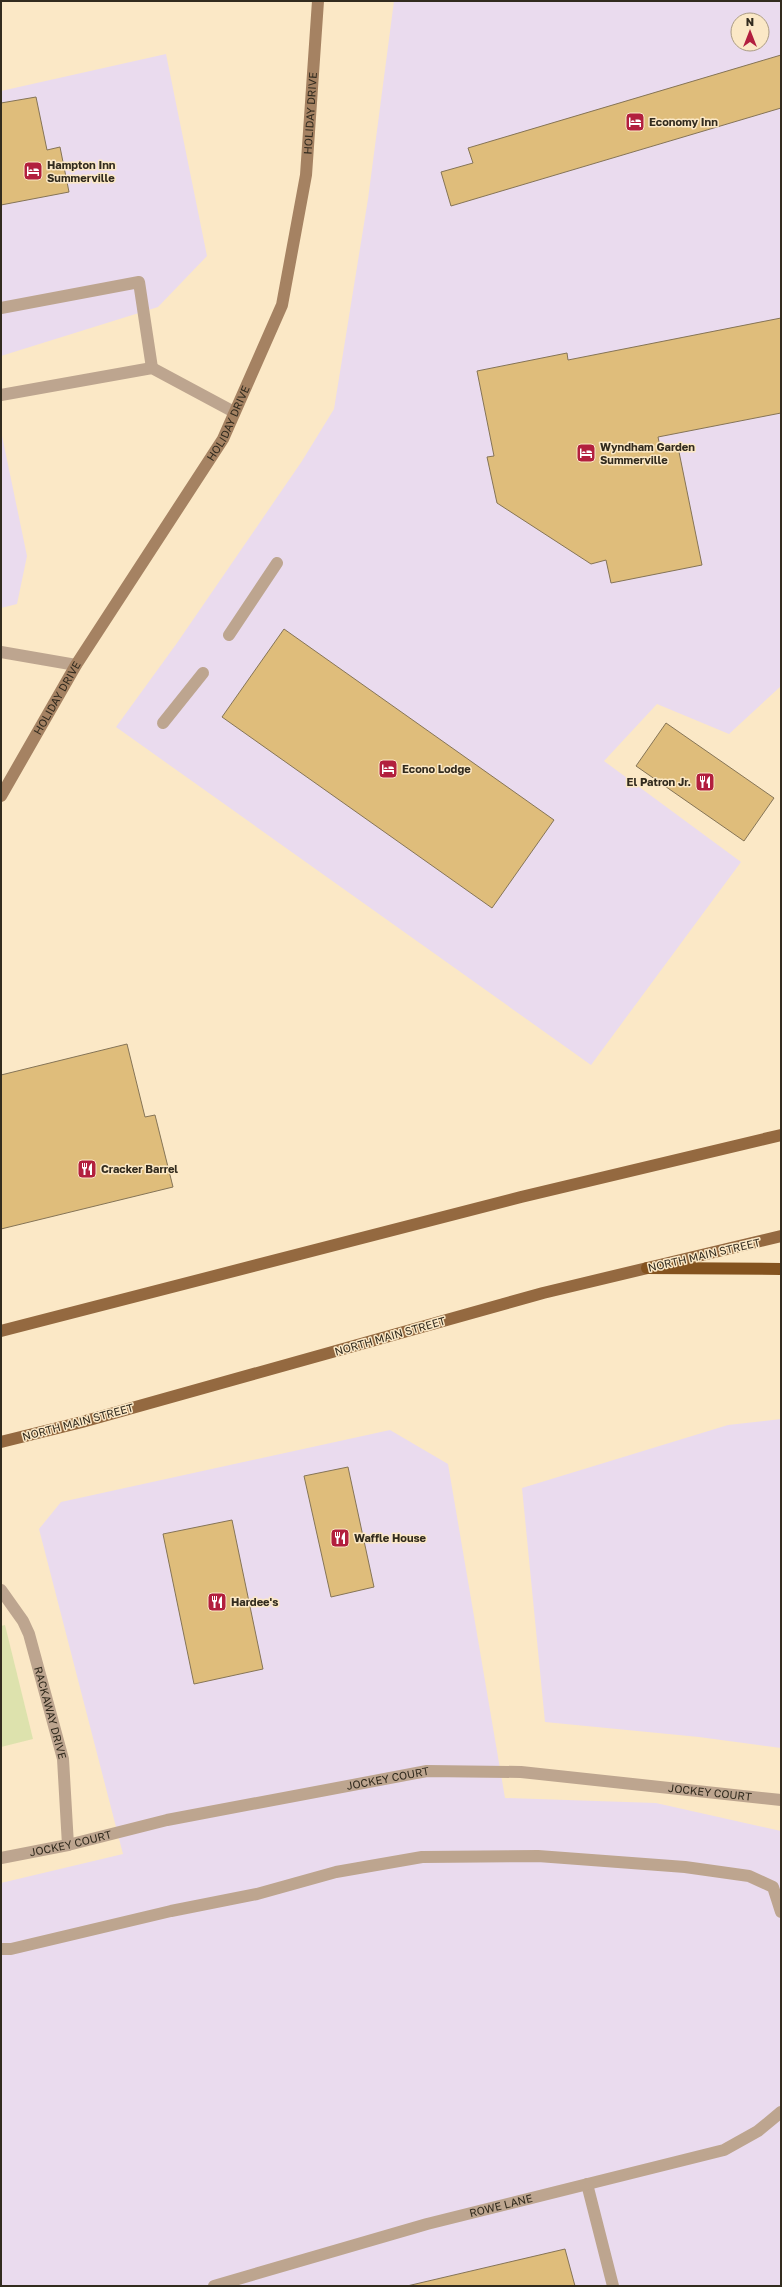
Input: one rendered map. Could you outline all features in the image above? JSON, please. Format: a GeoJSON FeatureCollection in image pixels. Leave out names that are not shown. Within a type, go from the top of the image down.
{"type":"FeatureCollection","features":[{"type":"Feature","properties":{"kind":"highway"},"geometry":{"type":"LineString","coordinates":[[647,1268],[781,1269]]}},
{"type":"Feature","properties":{"kind":"main road","name":"HOLIDAY DRIVE"},"geometry":{"type":"LineString","coordinates":[[1,796],[76,665],[223,439],[282,305],[306,175],[318,1]]}},
{"type":"Feature","properties":{"kind":"main road"},"geometry":{"type":"LineString","coordinates":[[1,1331],[520,1197],[781,1135]]}},
{"type":"Feature","properties":{"kind":"main road","name":"NORTH MAIN STREET"},"geometry":{"type":"LineString","coordinates":[[1,1442],[98,1417],[543,1293],[781,1236]]}},
{"type":"Feature","properties":{"kind":"street"},"geometry":{"type":"LineString","coordinates":[[1,308],[139,282],[152,368]]}},
{"type":"Feature","properties":{"kind":"street"},"geometry":{"type":"LineString","coordinates":[[1,396],[152,368],[234,412]]}},
{"type":"Feature","properties":{"kind":"street"},"geometry":{"type":"LineString","coordinates":[[229,635],[277,563]]}},
{"type":"Feature","properties":{"kind":"street"},"geometry":{"type":"LineString","coordinates":[[1,652],[76,665]]}},
{"type":"Feature","properties":{"kind":"street"},"geometry":{"type":"LineString","coordinates":[[163,723],[203,673]]}},
{"type":"Feature","properties":{"kind":"street","name":"RACKAWAY DRIVE"},"geometry":{"type":"LineString","coordinates":[[1,1590],[23,1621],[29,1634],[63,1759],[68,1845]]}},
{"type":"Feature","properties":{"kind":"street","name":"JOCKEY COURT"},"geometry":{"type":"LineString","coordinates":[[1,1858],[68,1845],[167,1820],[427,1771],[520,1772],[781,1800]]}},
{"type":"Feature","properties":{"kind":"street"},"geometry":{"type":"LineString","coordinates":[[1,1949],[11,1949],[171,1911],[257,1894],[336,1872],[422,1857],[538,1856],[685,1867],[749,1876],[773,1886],[781,1912]]}},
{"type":"Feature","properties":{"kind":"street","name":"ROWE LANE"},"geometry":{"type":"LineString","coordinates":[[214,2286],[427,2224],[724,2150],[758,2131],[781,2112]]}},
{"type":"Feature","properties":{"kind":"street"},"geometry":{"type":"LineString","coordinates":[[587,2184],[613,2286]]}},
{"type":"Feature","properties":{"kind":"shaded area"},"geometry":{"type":"Polygon","coordinates":[[[394,1],[781,1],[781,686],[729,734],[657,704],[604,761],[741,862],[591,1065],[116,727],[177,643],[302,461],[334,409],[368,199],[394,1]]]}},
{"type":"Feature","properties":{"kind":"shaded area"},"geometry":{"type":"Polygon","coordinates":[[[166,54],[207,256],[158,307],[1,356],[1,91],[166,54]]]}},
{"type":"Feature","properties":{"kind":"shaded area"},"geometry":{"type":"Polygon","coordinates":[[[1,431],[27,556],[17,604],[1,608],[1,431]]]}},
{"type":"Feature","properties":{"kind":"shaded area"},"geometry":{"type":"Polygon","coordinates":[[[781,1419],[781,1748],[699,1737],[545,1722],[522,1488],[728,1425],[781,1419]]]}},
{"type":"Feature","properties":{"kind":"shaded area"},"geometry":{"type":"Polygon","coordinates":[[[390,1430],[448,1464],[505,1798],[656,1803],[781,1831],[781,2286],[1,2286],[1,1883],[123,1854],[39,1529],[61,1502],[390,1430]]]}},
{"type":"Feature","properties":{"kind":"green space"},"geometry":{"type":"Polygon","coordinates":[[[5,1625],[33,1739],[1,1747],[1,1626],[5,1625]]]}},
{"type":"Feature","properties":{"kind":"building"},"geometry":{"type":"Polygon","coordinates":[[[781,55],[781,108],[451,206],[441,172],[473,163],[468,148],[781,55]]]}},
{"type":"Feature","properties":{"kind":"building","name":"Hampton Inn Summerville"},"geometry":{"type":"Polygon","coordinates":[[[36,97],[47,150],[60,147],[69,192],[1,205],[1,103],[36,97]]]}},
{"type":"Feature","properties":{"kind":"building","name":"Wyndham Garden Summerville"},"geometry":{"type":"Polygon","coordinates":[[[781,318],[781,413],[658,437],[661,451],[678,447],[702,565],[611,583],[606,560],[591,564],[497,503],[487,457],[494,456],[477,371],[567,353],[568,360],[781,318]]]}},
{"type":"Feature","properties":{"kind":"building","name":"Econo Lodge"},"geometry":{"type":"Polygon","coordinates":[[[284,629],[554,820],[492,908],[222,717],[284,629]]]}},
{"type":"Feature","properties":{"kind":"building","name":"El Patron Jr."},"geometry":{"type":"Polygon","coordinates":[[[666,723],[774,798],[744,841],[636,766],[666,723]]]}},
{"type":"Feature","properties":{"kind":"building"},"geometry":{"type":"Polygon","coordinates":[[[127,1044],[145,1117],[155,1115],[173,1187],[1,1229],[1,1075],[127,1044]]]}},
{"type":"Feature","properties":{"kind":"building"},"geometry":{"type":"Polygon","coordinates":[[[348,1467],[374,1587],[331,1597],[304,1476],[348,1467]]]}},
{"type":"Feature","properties":{"kind":"building"},"geometry":{"type":"Polygon","coordinates":[[[232,1520],[263,1669],[194,1684],[163,1534],[232,1520]]]}},
{"type":"Feature","properties":{"kind":"building"},"geometry":{"type":"Polygon","coordinates":[[[565,2249],[575,2286],[407,2286],[565,2249]]]}},
{"type":"Feature","properties":{"kind":"place","name":"Economy Inn"},"geometry":{"type":"Point","coordinates":[635,122]}},
{"type":"Feature","properties":{"kind":"place","name":"Hampton Inn Summerville"},"geometry":{"type":"Point","coordinates":[33,171]}},
{"type":"Feature","properties":{"kind":"place","name":"Wyndham Garden Summerville"},"geometry":{"type":"Point","coordinates":[586,453]}},
{"type":"Feature","properties":{"kind":"place","name":"Econo Lodge"},"geometry":{"type":"Point","coordinates":[388,769]}},
{"type":"Feature","properties":{"kind":"place","name":"El Patron Jr."},"geometry":{"type":"Point","coordinates":[705,782]}},
{"type":"Feature","properties":{"kind":"place","name":"Cracker Barrel"},"geometry":{"type":"Point","coordinates":[87,1169]}},
{"type":"Feature","properties":{"kind":"place","name":"Waffle House"},"geometry":{"type":"Point","coordinates":[340,1538]}},
{"type":"Feature","properties":{"kind":"place","name":"Hardee's"},"geometry":{"type":"Point","coordinates":[217,1602]}}]}
